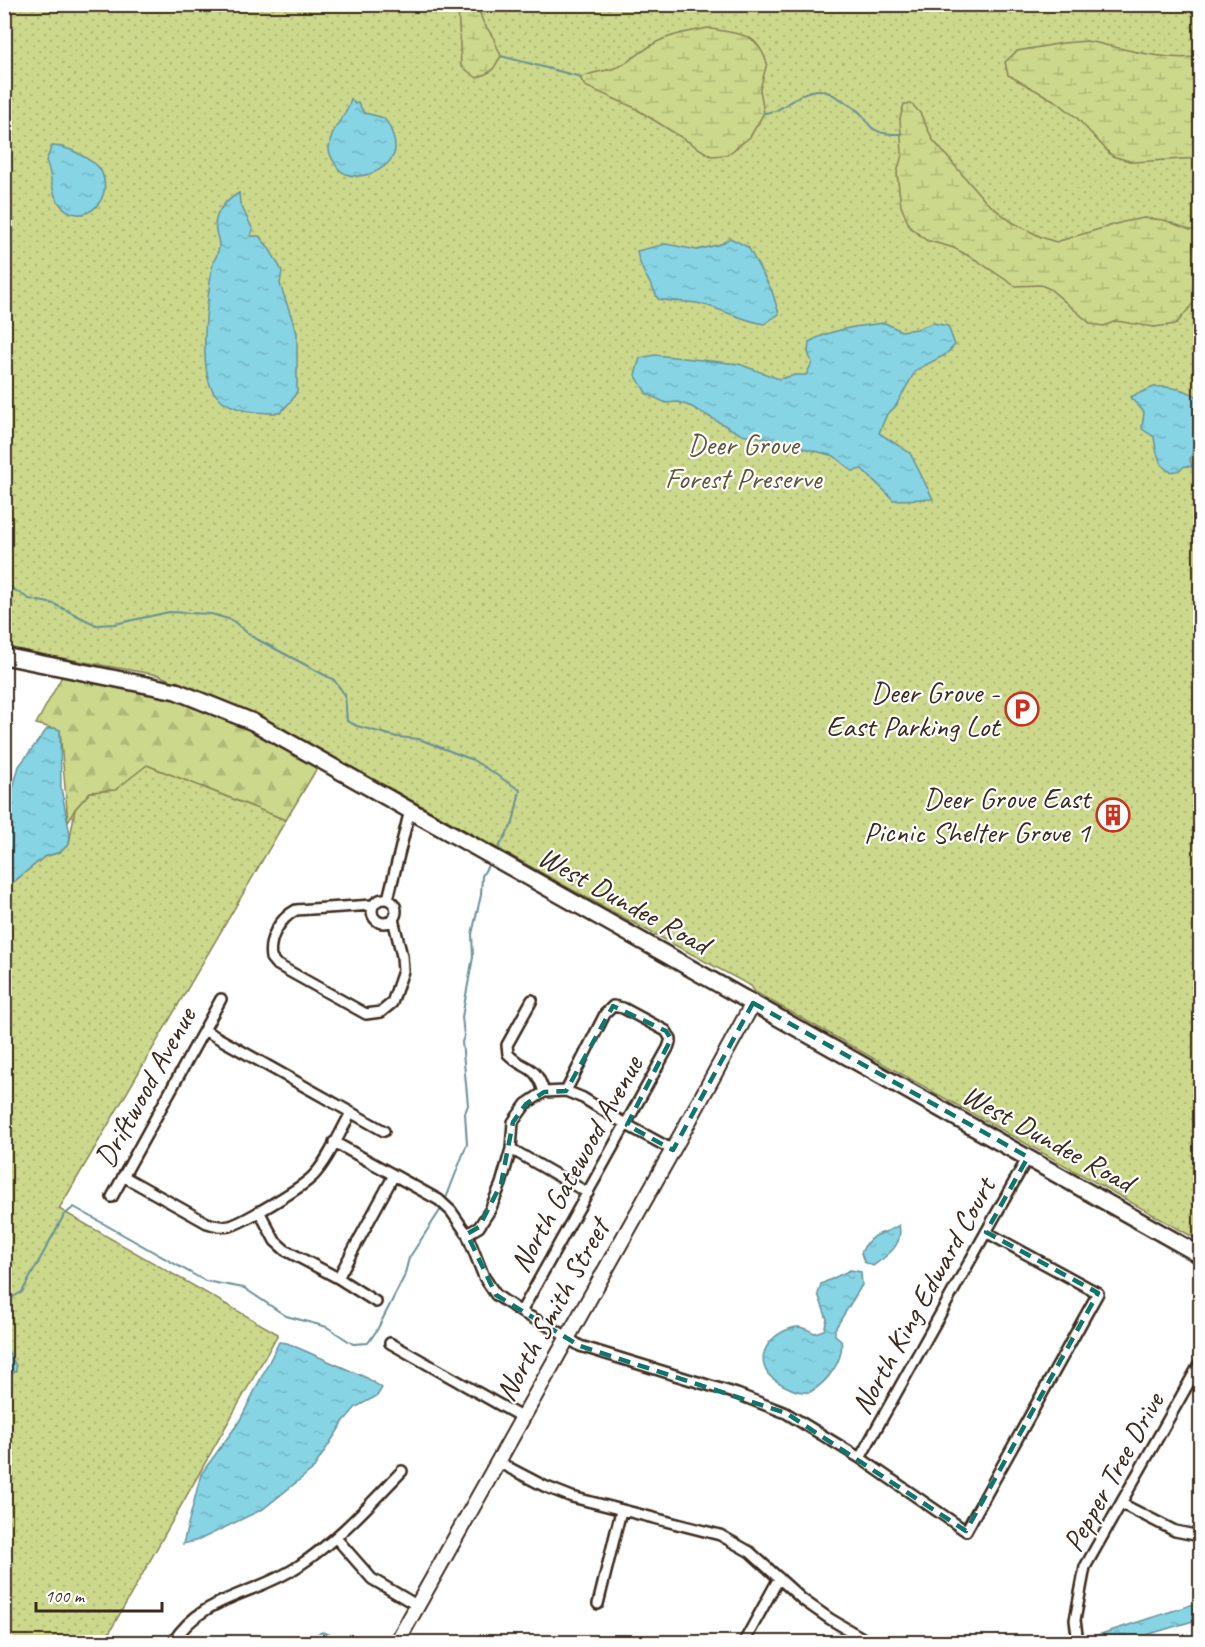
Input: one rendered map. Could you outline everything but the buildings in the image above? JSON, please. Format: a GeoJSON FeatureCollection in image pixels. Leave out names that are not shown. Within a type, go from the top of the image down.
{"type":"FeatureCollection","features":[{"type":"Feature","properties":{"kind":"main road","name":"West Dundee Road"},"geometry":{"type":"LineString","coordinates":[[6,659],[176,691],[253,722],[1197,1253]]}},
{"type":"Feature","properties":{"kind":"street"},"geometry":{"type":"LineString","coordinates":[[388,899],[410,810]]}},
{"type":"Feature","properties":{"kind":"street"},"geometry":{"type":"LineString","coordinates":[[373,905],[296,910],[287,915],[270,940],[271,958],[276,964],[366,1014],[381,1012],[392,1003],[403,971],[402,956],[393,919],[396,908],[388,899],[379,899],[373,905],[371,913],[375,920],[382,924],[393,919]]}},
{"type":"Feature","properties":{"kind":"street","name":"Driftwood Avenue"},"geometry":{"type":"LineString","coordinates":[[112,1197],[221,999]]}},
{"type":"Feature","properties":{"kind":"street"},"geometry":{"type":"LineString","coordinates":[[532,1000],[507,1045],[508,1054],[540,1077],[544,1092]]}},
{"type":"Feature","properties":{"kind":"street","name":"North Smith Street"},"geometry":{"type":"LineString","coordinates":[[397,1642],[753,1003]]}},
{"type":"Feature","properties":{"kind":"street","name":"North Gatewood Avenue"},"geometry":{"type":"LineString","coordinates":[[521,1312],[627,1125],[671,1039],[666,1031],[623,1008],[613,1006],[605,1014],[566,1090]]}},
{"type":"Feature","properties":{"kind":"street"},"geometry":{"type":"LineString","coordinates":[[204,1030],[384,1131]]}},
{"type":"Feature","properties":{"kind":"street"},"geometry":{"type":"LineString","coordinates":[[467,1234],[478,1227],[490,1210],[501,1184],[511,1149],[513,1122],[526,1104],[544,1092],[566,1090],[673,1149]]}},
{"type":"Feature","properties":{"kind":"street"},"geometry":{"type":"LineString","coordinates":[[123,1176],[207,1223],[218,1226],[236,1224],[309,1180],[317,1171],[351,1113]]}},
{"type":"Feature","properties":{"kind":"street"},"geometry":{"type":"LineString","coordinates":[[334,1142],[439,1200],[451,1211],[467,1234],[484,1277],[496,1295],[521,1312],[568,1337],[580,1346],[766,1405],[800,1420],[966,1531],[1098,1293],[986,1232]]}},
{"type":"Feature","properties":{"kind":"street"},"geometry":{"type":"LineString","coordinates":[[511,1149],[588,1193]]}},
{"type":"Feature","properties":{"kind":"street","name":"North King Edward Court"},"geometry":{"type":"LineString","coordinates":[[860,1458],[1028,1157]]}},
{"type":"Feature","properties":{"kind":"street"},"geometry":{"type":"LineString","coordinates":[[338,1278],[394,1175]]}},
{"type":"Feature","properties":{"kind":"street"},"geometry":{"type":"LineString","coordinates":[[259,1211],[275,1241],[285,1250],[338,1278],[376,1302]]}},
{"type":"Feature","properties":{"kind":"street"},"geometry":{"type":"LineString","coordinates":[[390,1344],[523,1418]]}},
{"type":"Feature","properties":{"kind":"street","name":"Pepper Tree Drive"},"geometry":{"type":"LineString","coordinates":[[1078,1642],[1075,1620],[1085,1567],[1200,1363]]}},
{"type":"Feature","properties":{"kind":"street"},"geometry":{"type":"LineString","coordinates":[[498,1462],[563,1494],[720,1535],[750,1552],[803,1600],[869,1642]]}},
{"type":"Feature","properties":{"kind":"street"},"geometry":{"type":"LineString","coordinates":[[173,1642],[185,1625],[203,1610],[295,1569],[336,1538],[402,1471]]}},
{"type":"Feature","properties":{"kind":"street"},"geometry":{"type":"LineString","coordinates":[[1122,1504],[1175,1531],[1200,1536]]}},
{"type":"Feature","properties":{"kind":"street"},"geometry":{"type":"LineString","coordinates":[[598,1604],[621,1510]]}},
{"type":"Feature","properties":{"kind":"street"},"geometry":{"type":"LineString","coordinates":[[336,1538],[372,1579],[418,1606]]}},
{"type":"Feature","properties":{"kind":"street"},"geometry":{"type":"LineString","coordinates":[[744,1642],[779,1578]]}},
{"type":"Feature","properties":{"kind":"highlighted area"},"geometry":{"type":"Polygon","coordinates":[[[753,1003],[1028,1157],[986,1232],[1098,1293],[966,1531],[786,1413],[580,1346],[496,1295],[467,1234],[479,1227],[501,1184],[513,1122],[526,1104],[544,1092],[566,1091],[613,1006],[666,1031],[671,1039],[627,1125],[673,1150],[753,1003]]]}},
{"type":"Feature","properties":{"kind":"green space"},"geometry":{"type":"Polygon","coordinates":[[[951,4],[937,12],[911,5],[951,4]]]}},
{"type":"Feature","properties":{"kind":"green space","name":"Deer Grove Forest Preserve"},"geometry":{"type":"Polygon","coordinates":[[[4,5],[1200,5],[1200,1241],[755,992],[751,986],[567,887],[271,722],[158,675],[5,648],[4,5]]]}},
{"type":"Feature","properties":{"kind":"green space"},"geometry":{"type":"Polygon","coordinates":[[[458,5],[477,5],[483,22],[493,37],[501,56],[492,71],[477,78],[461,66],[458,5]]]}},
{"type":"Feature","properties":{"kind":"green space"},"geometry":{"type":"Polygon","coordinates":[[[708,28],[751,39],[757,44],[767,63],[760,89],[764,113],[750,137],[727,155],[711,156],[633,107],[585,86],[580,78],[620,66],[668,37],[708,28]]]}},
{"type":"Feature","properties":{"kind":"green space"},"geometry":{"type":"Polygon","coordinates":[[[1087,41],[1160,56],[1188,58],[1200,56],[1200,158],[1133,162],[1112,156],[1077,118],[1057,102],[1008,75],[1005,62],[1017,51],[1087,41]]]}},
{"type":"Feature","properties":{"kind":"green space"},"geometry":{"type":"Polygon","coordinates":[[[904,104],[912,104],[920,113],[933,140],[985,201],[1012,222],[1041,237],[1056,242],[1144,218],[1164,220],[1190,230],[1200,230],[1200,295],[1176,324],[1154,327],[1116,321],[1104,326],[1091,324],[1050,289],[1041,285],[1015,286],[954,248],[926,240],[910,227],[901,206],[897,173],[902,155],[900,118],[904,104]]]}},
{"type":"Feature","properties":{"kind":"green space"},"geometry":{"type":"Polygon","coordinates":[[[66,669],[220,709],[322,760],[286,820],[147,765],[115,790],[90,792],[75,809],[68,822],[60,730],[36,724],[66,669]]]}},
{"type":"Feature","properties":{"kind":"green space"},"geometry":{"type":"Polygon","coordinates":[[[147,765],[286,820],[59,1209],[278,1334],[104,1642],[5,1642],[5,889],[44,857],[60,852],[69,844],[75,809],[90,792],[115,790],[126,776],[147,765]]]}},
{"type":"Feature","properties":{"kind":"water"},"geometry":{"type":"Polygon","coordinates":[[[351,99],[355,104],[358,102],[364,113],[386,121],[395,143],[394,154],[389,161],[382,168],[365,175],[355,176],[339,170],[329,151],[332,135],[351,99]]]}},
{"type":"Feature","properties":{"kind":"water"},"geometry":{"type":"Polygon","coordinates":[[[52,146],[74,151],[100,169],[104,181],[104,192],[94,209],[76,214],[66,210],[57,200],[46,161],[52,146]]]}},
{"type":"Feature","properties":{"kind":"water"},"geometry":{"type":"Polygon","coordinates":[[[239,193],[240,203],[253,230],[250,236],[259,236],[282,271],[280,284],[297,333],[297,391],[280,413],[254,412],[222,401],[210,385],[206,370],[206,315],[212,268],[219,246],[215,223],[222,207],[239,193]]]}},
{"type":"Feature","properties":{"kind":"water"},"geometry":{"type":"Polygon","coordinates":[[[730,238],[748,247],[772,291],[779,314],[764,324],[699,303],[658,299],[637,251],[666,244],[697,250],[721,244],[730,238]]]}},
{"type":"Feature","properties":{"kind":"water"},"geometry":{"type":"Polygon","coordinates":[[[885,323],[901,331],[917,329],[933,323],[948,326],[955,345],[945,355],[916,370],[895,407],[887,414],[879,433],[910,453],[933,499],[893,500],[862,469],[852,471],[834,456],[761,437],[740,434],[692,407],[678,402],[666,403],[647,394],[635,375],[640,358],[655,355],[739,364],[779,379],[806,375],[812,363],[808,352],[809,342],[836,331],[885,323]]]}},
{"type":"Feature","properties":{"kind":"water"},"geometry":{"type":"Polygon","coordinates":[[[1154,387],[1178,389],[1200,398],[1200,436],[1190,459],[1192,467],[1185,466],[1177,471],[1166,469],[1159,458],[1154,437],[1142,429],[1144,412],[1130,397],[1154,387]]]}},
{"type":"Feature","properties":{"kind":"water"},"geometry":{"type":"Polygon","coordinates":[[[47,729],[60,730],[61,788],[70,834],[69,844],[60,852],[44,857],[5,889],[5,823],[11,816],[8,807],[19,766],[47,729]]]}},
{"type":"Feature","properties":{"kind":"water"},"geometry":{"type":"Polygon","coordinates":[[[899,1225],[899,1238],[893,1249],[873,1266],[864,1262],[861,1253],[869,1240],[899,1225]]]}},
{"type":"Feature","properties":{"kind":"water"},"geometry":{"type":"Polygon","coordinates":[[[850,1270],[861,1272],[862,1285],[835,1329],[835,1335],[841,1340],[842,1347],[833,1370],[823,1383],[810,1392],[796,1391],[775,1380],[764,1366],[763,1358],[769,1343],[782,1332],[798,1327],[815,1333],[824,1330],[827,1319],[818,1294],[821,1284],[850,1270]]]}},
{"type":"Feature","properties":{"kind":"water"},"geometry":{"type":"Polygon","coordinates":[[[279,1342],[287,1343],[367,1378],[382,1388],[377,1396],[356,1407],[344,1421],[313,1469],[263,1509],[199,1540],[183,1544],[201,1474],[239,1422],[279,1342]]]}},
{"type":"Feature","properties":{"kind":"water"},"geometry":{"type":"Polygon","coordinates":[[[4,1343],[16,1366],[16,1371],[7,1377],[5,1376],[4,1343]]]}},
{"type":"Feature","properties":{"kind":"water"},"geometry":{"type":"Polygon","coordinates":[[[1200,1602],[1200,1619],[1123,1642],[1093,1642],[1098,1635],[1200,1602]]]}},
{"type":"Feature","properties":{"kind":"water"},"geometry":{"type":"Polygon","coordinates":[[[322,1632],[344,1639],[346,1642],[296,1642],[322,1632]]]}},
{"type":"Feature","properties":{"kind":"waterway"},"geometry":{"type":"LineString","coordinates":[[501,56],[581,77]]}},
{"type":"Feature","properties":{"kind":"waterway"},"geometry":{"type":"LineString","coordinates":[[764,113],[776,111],[799,96],[818,90],[839,98],[856,109],[875,130],[886,134],[902,134]]}},
{"type":"Feature","properties":{"kind":"waterway"},"geometry":{"type":"LineString","coordinates":[[4,583],[29,599],[54,604],[96,625],[115,624],[169,612],[211,614],[232,620],[251,636],[334,680],[345,695],[347,721],[397,737],[419,739],[473,760],[520,790],[513,823],[496,852]]}},
{"type":"Feature","properties":{"kind":"waterway"},"geometry":{"type":"LineString","coordinates":[[445,1201],[467,1144],[465,1113],[468,1105],[462,1017],[473,957],[472,934],[481,895],[482,876],[490,862]]}},
{"type":"Feature","properties":{"kind":"waterway"},"geometry":{"type":"LineString","coordinates":[[4,1302],[22,1292],[64,1215],[74,1207],[205,1281],[244,1288],[286,1316],[327,1327],[353,1344],[368,1343],[404,1277],[409,1258],[443,1206]]}},
{"type":"Feature","properties":{"kind":"waterway"},"geometry":{"type":"LineString","coordinates":[[4,1381],[7,1377]]}},
{"type":"Feature","properties":{"kind":"place","name":"Deer Grove - East Parking Lot"},"geometry":{"type":"Point","coordinates":[1022,709]}},
{"type":"Feature","properties":{"kind":"place","name":"Deer Grove East Picnic Shelter Grove 1"},"geometry":{"type":"Point","coordinates":[1113,815]}}]}
